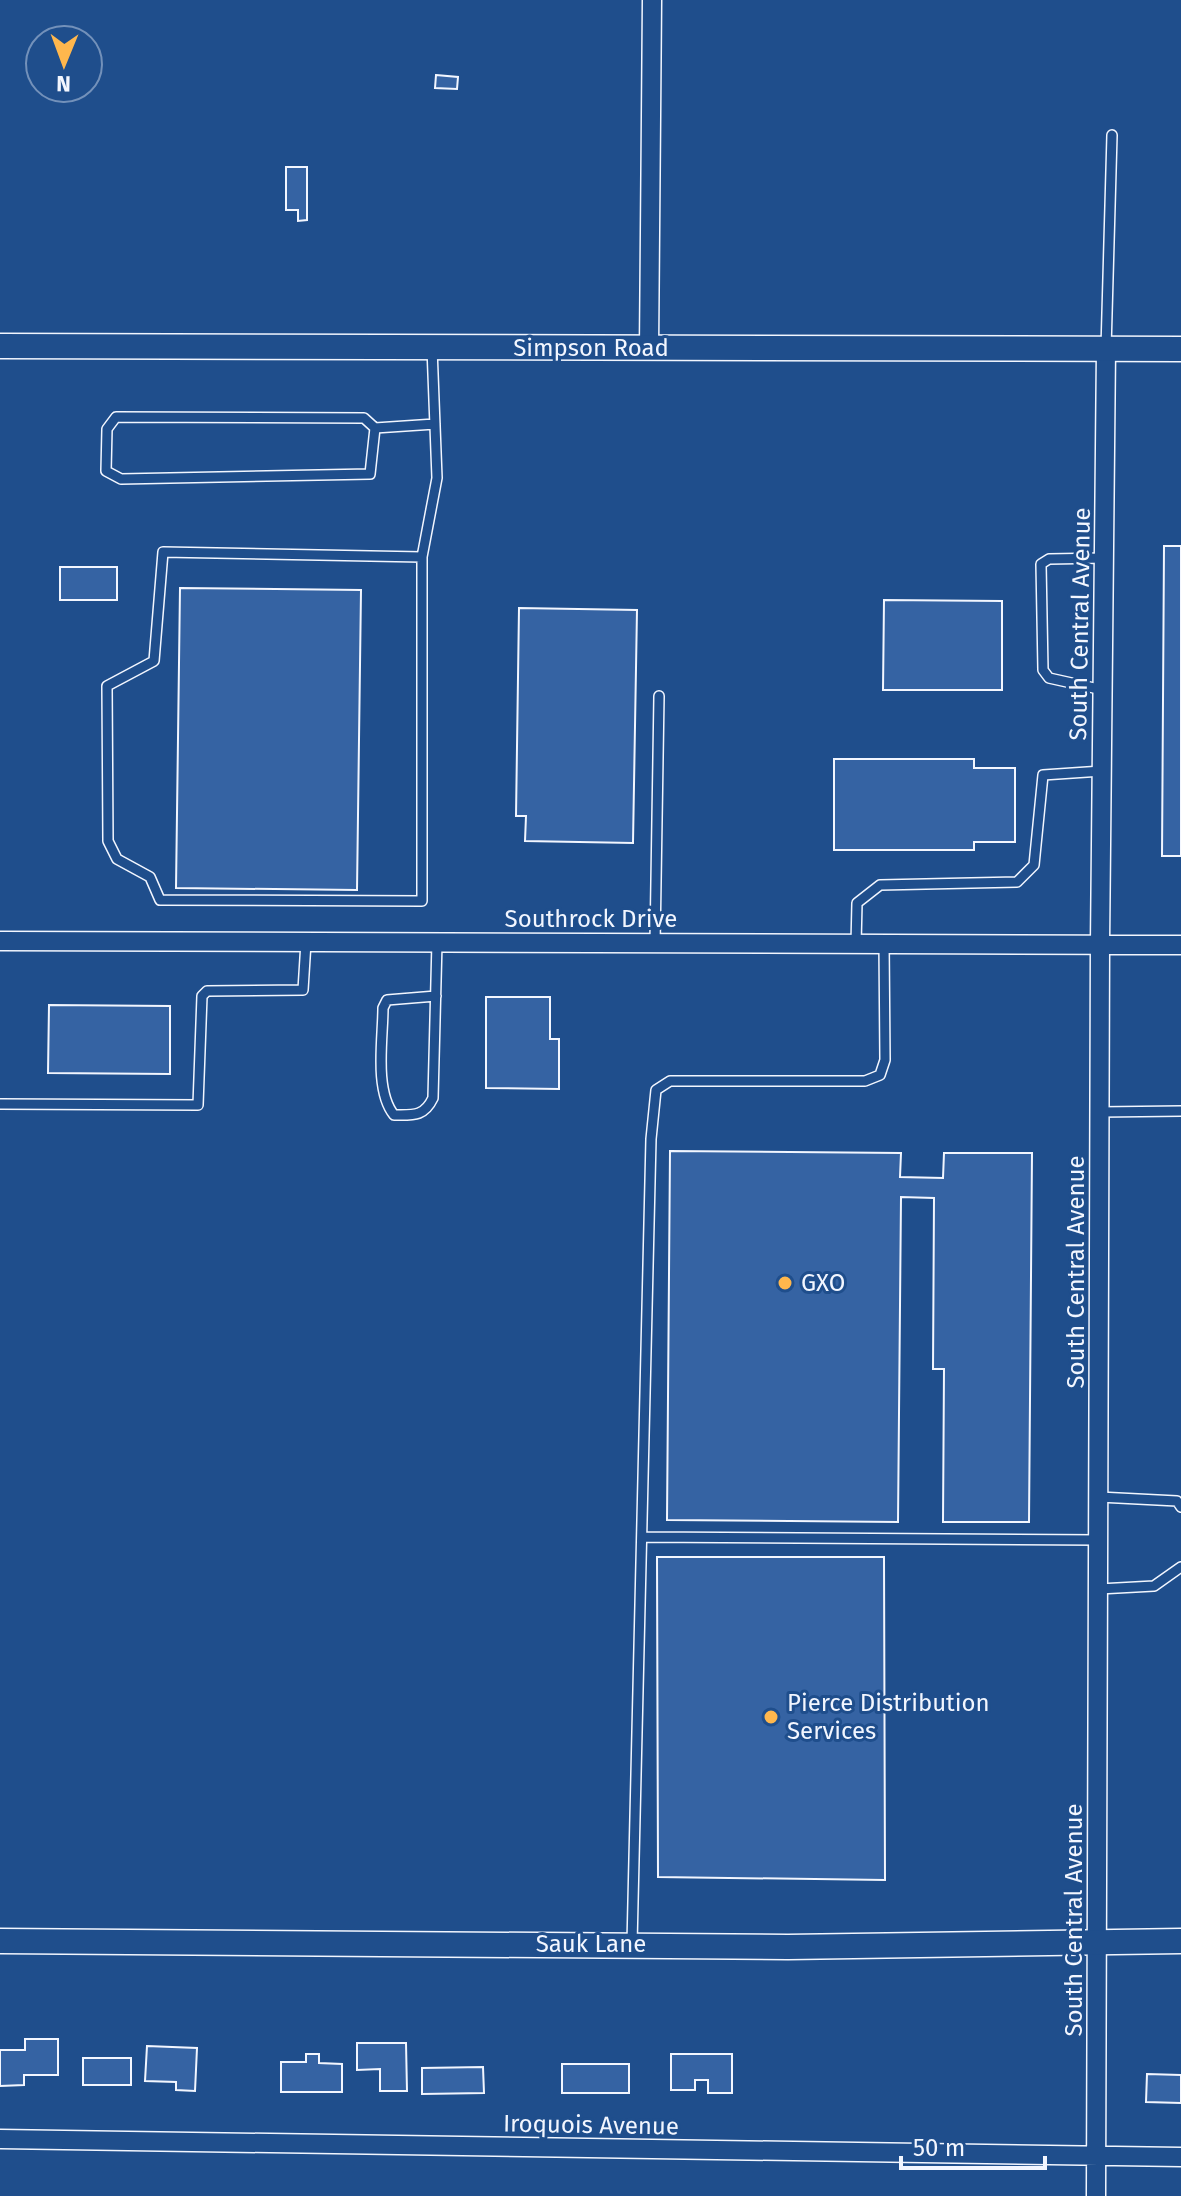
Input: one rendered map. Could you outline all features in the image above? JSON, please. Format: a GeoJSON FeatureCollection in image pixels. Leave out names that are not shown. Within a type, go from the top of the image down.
{"type":"FeatureCollection","features":[{"type":"Feature","properties":{"kind":"street"},"geometry":{"type":"LineString","coordinates":[[649,349],[652,0]]}},
{"type":"Feature","properties":{"kind":"street","name":"Simpson Road"},"geometry":{"type":"LineString","coordinates":[[0,346],[1181,349]]}},
{"type":"Feature","properties":{"kind":"street","name":"South Central Avenue"},"geometry":{"type":"LineString","coordinates":[[1096,2196],[1100,944],[1106,349]]}},
{"type":"Feature","properties":{"kind":"street","name":"Southrock Drive"},"geometry":{"type":"LineString","coordinates":[[0,941],[1181,945]]}},
{"type":"Feature","properties":{"kind":"street","name":"Sauk Lane"},"geometry":{"type":"LineString","coordinates":[[0,1941],[788,1947],[1181,1941]]}},
{"type":"Feature","properties":{"kind":"street","name":"Iroquois Avenue"},"geometry":{"type":"LineString","coordinates":[[0,2139],[1181,2157]]}},
{"type":"Feature","properties":{"kind":"lane"},"geometry":{"type":"LineString","coordinates":[[1106,349],[1112,135]]}},
{"type":"Feature","properties":{"kind":"lane"},"geometry":{"type":"LineString","coordinates":[[422,557],[163,552],[154,661],[107,686],[108,841],[117,859],[150,877],[160,900],[422,901],[422,557],[437,478],[432,348]]}},
{"type":"Feature","properties":{"kind":"lane"},"geometry":{"type":"LineString","coordinates":[[375,428],[370,474],[121,479],[106,471],[107,429],[116,417],[364,418],[375,428],[435,424]]}},
{"type":"Feature","properties":{"kind":"lane"},"geometry":{"type":"LineString","coordinates":[[1103,690],[1049,678],[1043,670],[1041,564],[1049,559],[1105,558]]}},
{"type":"Feature","properties":{"kind":"lane"},"geometry":{"type":"LineString","coordinates":[[655,943],[659,696]]}},
{"type":"Feature","properties":{"kind":"lane"},"geometry":{"type":"LineString","coordinates":[[856,944],[857,903],[880,885],[1017,882],[1034,865],[1043,775],[1102,771]]}},
{"type":"Feature","properties":{"kind":"lane"},"geometry":{"type":"LineString","coordinates":[[0,1104],[198,1105],[201,1101],[202,996],[207,991],[303,990],[306,942]]}},
{"type":"Feature","properties":{"kind":"lane"},"geometry":{"type":"LineString","coordinates":[[436,996],[399,997],[387,1000],[383,1008],[384,1090],[386,1105],[394,1115],[417,1116],[428,1109],[433,1098],[436,996],[437,942]]}},
{"type":"Feature","properties":{"kind":"lane"},"geometry":{"type":"LineString","coordinates":[[632,1944],[651,1124],[656,1090],[670,1081],[865,1081],[880,1075],[885,1060],[884,943]]}},
{"type":"Feature","properties":{"kind":"lane"},"geometry":{"type":"LineString","coordinates":[[1100,1112],[1181,1111]]}},
{"type":"Feature","properties":{"kind":"lane"},"geometry":{"type":"LineString","coordinates":[[1099,1497],[1180,1502]]}},
{"type":"Feature","properties":{"kind":"lane"},"geometry":{"type":"LineString","coordinates":[[643,1537],[1099,1540]]}},
{"type":"Feature","properties":{"kind":"lane"},"geometry":{"type":"LineString","coordinates":[[1099,1589],[1154,1586],[1181,1567]]}},
{"type":"Feature","properties":{"kind":"building"},"geometry":{"type":"Polygon","coordinates":[[[436,75],[458,77],[457,89],[435,88],[436,75]]]}},
{"type":"Feature","properties":{"kind":"building"},"geometry":{"type":"Polygon","coordinates":[[[286,167],[307,167],[307,220],[298,221],[298,210],[286,210],[286,167]]]}},
{"type":"Feature","properties":{"kind":"building"},"geometry":{"type":"Polygon","coordinates":[[[1164,546],[1181,546],[1181,856],[1162,856],[1164,546]]]}},
{"type":"Feature","properties":{"kind":"building"},"geometry":{"type":"Polygon","coordinates":[[[60,567],[117,567],[117,600],[60,600],[60,567]]]}},
{"type":"Feature","properties":{"kind":"building"},"geometry":{"type":"Polygon","coordinates":[[[180,588],[361,590],[357,890],[176,888],[180,588]]]}},
{"type":"Feature","properties":{"kind":"building"},"geometry":{"type":"Polygon","coordinates":[[[884,600],[1002,601],[1002,690],[883,690],[884,600]]]}},
{"type":"Feature","properties":{"kind":"building"},"geometry":{"type":"Polygon","coordinates":[[[519,608],[637,610],[633,843],[525,841],[526,816],[516,816],[519,608]]]}},
{"type":"Feature","properties":{"kind":"building"},"geometry":{"type":"Polygon","coordinates":[[[834,759],[974,759],[974,768],[1015,768],[1015,842],[974,842],[974,850],[834,850],[834,759]]]}},
{"type":"Feature","properties":{"kind":"building"},"geometry":{"type":"Polygon","coordinates":[[[486,997],[550,997],[550,1039],[559,1039],[559,1089],[486,1088],[486,997]]]}},
{"type":"Feature","properties":{"kind":"building"},"geometry":{"type":"Polygon","coordinates":[[[49,1005],[170,1006],[170,1074],[48,1073],[49,1005]]]}},
{"type":"Feature","properties":{"kind":"building","name":"GXO"},"geometry":{"type":"Polygon","coordinates":[[[670,1151],[901,1153],[900,1177],[943,1178],[944,1153],[1032,1153],[1029,1522],[943,1522],[944,1369],[933,1369],[934,1198],[901,1197],[898,1522],[667,1520],[670,1151]]]}},
{"type":"Feature","properties":{"kind":"building","name":"Pierce Distribution Services"},"geometry":{"type":"Polygon","coordinates":[[[657,1557],[884,1557],[885,1880],[658,1877],[657,1557]]]}},
{"type":"Feature","properties":{"kind":"building"},"geometry":{"type":"Polygon","coordinates":[[[25,2039],[58,2039],[58,2075],[24,2075],[24,2085],[0,2086],[0,2050],[25,2050],[25,2039]]]}},
{"type":"Feature","properties":{"kind":"building"},"geometry":{"type":"Polygon","coordinates":[[[357,2043],[406,2043],[407,2091],[380,2091],[380,2069],[357,2070],[357,2043]]]}},
{"type":"Feature","properties":{"kind":"building"},"geometry":{"type":"Polygon","coordinates":[[[147,2046],[197,2048],[195,2091],[176,2090],[176,2082],[145,2081],[147,2046]]]}},
{"type":"Feature","properties":{"kind":"building"},"geometry":{"type":"Polygon","coordinates":[[[306,2054],[319,2054],[319,2063],[342,2064],[342,2092],[281,2092],[281,2062],[306,2062],[306,2054]]]}},
{"type":"Feature","properties":{"kind":"building"},"geometry":{"type":"Polygon","coordinates":[[[671,2054],[732,2054],[732,2093],[708,2093],[708,2080],[695,2080],[695,2090],[671,2090],[671,2054]]]}},
{"type":"Feature","properties":{"kind":"building"},"geometry":{"type":"Polygon","coordinates":[[[83,2058],[131,2058],[131,2085],[83,2085],[83,2058]]]}},
{"type":"Feature","properties":{"kind":"building"},"geometry":{"type":"Polygon","coordinates":[[[562,2064],[629,2064],[629,2093],[562,2093],[562,2064]]]}},
{"type":"Feature","properties":{"kind":"building"},"geometry":{"type":"Polygon","coordinates":[[[483,2067],[484,2093],[422,2094],[422,2068],[483,2067]]]}},
{"type":"Feature","properties":{"kind":"building"},"geometry":{"type":"Polygon","coordinates":[[[1147,2074],[1181,2075],[1181,2103],[1146,2102],[1147,2074]]]}},
{"type":"Feature","properties":{"kind":"place","name":"GXO"},"geometry":{"type":"Point","coordinates":[785,1283]}},
{"type":"Feature","properties":{"kind":"place","name":"Pierce Distribution Services"},"geometry":{"type":"Point","coordinates":[771,1717]}}]}
